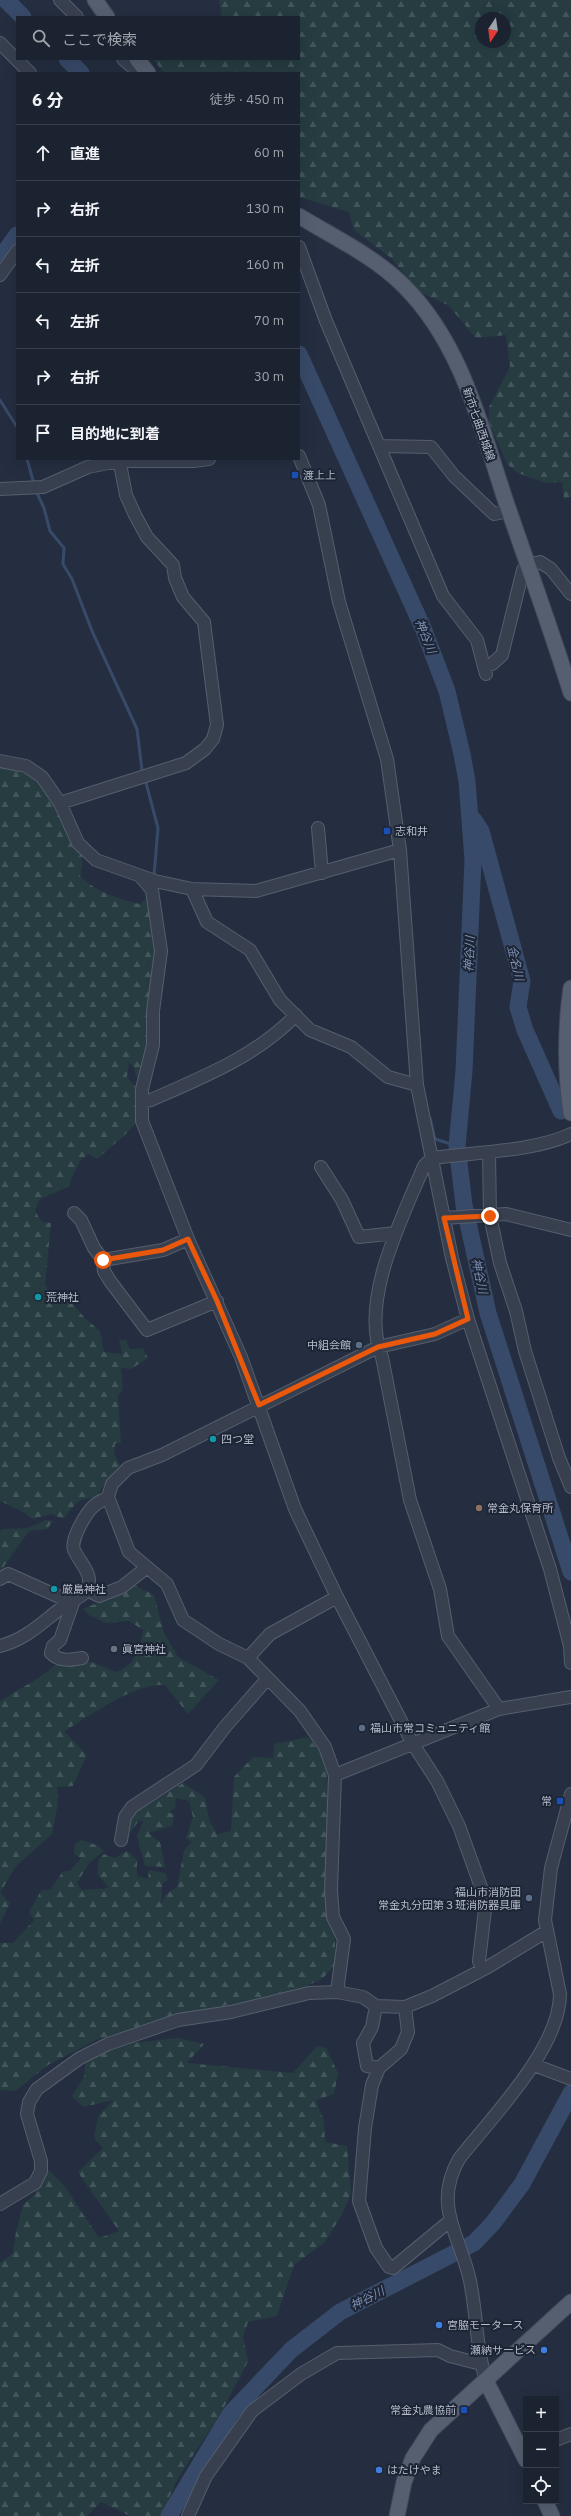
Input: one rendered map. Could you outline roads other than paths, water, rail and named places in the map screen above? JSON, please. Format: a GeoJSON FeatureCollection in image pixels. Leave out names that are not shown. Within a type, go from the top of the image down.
{"type":"FeatureCollection","features":[{"type":"Feature","properties":{"kind":"main road"},"geometry":{"type":"LineString","coordinates":[[95,0],[106,16]]}},
{"type":"Feature","properties":{"kind":"main road","name":"新市七曲西城線"},"geometry":{"type":"LineString","coordinates":[[300,217],[378,264],[404,286],[442,332],[457,360],[571,694]]}},
{"type":"Feature","properties":{"kind":"main road"},"geometry":{"type":"LineString","coordinates":[[571,988],[566,1051],[571,1113]]}},
{"type":"Feature","properties":{"kind":"main road"},"geometry":{"type":"LineString","coordinates":[[396,2516],[404,2482],[413,2458],[431,2430],[571,2302]]}},
{"type":"Feature","properties":{"kind":"main road"},"geometry":{"type":"LineString","coordinates":[[486,2381],[523,2451]]}},
{"type":"Feature","properties":{"kind":"main road"},"geometry":{"type":"LineString","coordinates":[[546,2504],[552,2516]]}},
{"type":"Feature","properties":{"kind":"street"},"geometry":{"type":"LineString","coordinates":[[60,0],[76,16]]}},
{"type":"Feature","properties":{"kind":"street"},"geometry":{"type":"LineString","coordinates":[[0,43],[16,59]]}},
{"type":"Feature","properties":{"kind":"street"},"geometry":{"type":"LineString","coordinates":[[17,60],[29,72]]}},
{"type":"Feature","properties":{"kind":"street"},"geometry":{"type":"LineString","coordinates":[[124,60],[131,66],[143,67]]}},
{"type":"Feature","properties":{"kind":"street"},"geometry":{"type":"LineString","coordinates":[[300,250],[326,321],[443,596],[477,640],[486,670],[502,655],[523,570],[528,565],[540,562],[551,569],[571,594]]}},
{"type":"Feature","properties":{"kind":"street"},"geometry":{"type":"LineString","coordinates":[[1,267],[16,252]]}},
{"type":"Feature","properties":{"kind":"street"},"geometry":{"type":"LineString","coordinates":[[379,446],[431,447],[454,476],[494,514],[509,510]]}},
{"type":"Feature","properties":{"kind":"street"},"geometry":{"type":"LineString","coordinates":[[300,458],[319,504],[339,602],[387,759],[400,850],[417,1085],[434,1158],[444,1218],[468,1319],[550,1569],[570,1646],[571,1663]]}},
{"type":"Feature","properties":{"kind":"street"},"geometry":{"type":"LineString","coordinates":[[0,489],[42,487],[88,467],[119,460],[193,462],[204,460]]}},
{"type":"Feature","properties":{"kind":"street"},"geometry":{"type":"LineString","coordinates":[[60,803],[186,762],[205,749],[213,739],[217,725],[204,622],[183,596],[175,578],[173,565],[147,537],[135,515],[126,495],[119,460]]}},
{"type":"Feature","properties":{"kind":"street"},"geometry":{"type":"LineString","coordinates":[[0,761],[26,766],[42,777],[60,803],[78,844],[96,860],[140,876],[192,889],[256,891],[400,850]]}},
{"type":"Feature","properties":{"kind":"street"},"geometry":{"type":"LineString","coordinates":[[318,828],[322,873]]}},
{"type":"Feature","properties":{"kind":"street"},"geometry":{"type":"LineString","coordinates":[[140,876],[152,890],[161,951],[153,1011],[153,1045],[142,1089],[142,1121],[188,1239],[217,1301],[259,1405],[295,1510],[337,1597],[413,1744],[444,1794],[459,1826],[486,1901],[479,1961],[482,1969]]}},
{"type":"Feature","properties":{"kind":"street"},"geometry":{"type":"LineString","coordinates":[[192,889],[207,922],[250,950],[280,1000],[310,1030],[350,1046],[388,1077],[417,1085]]}},
{"type":"Feature","properties":{"kind":"street"},"geometry":{"type":"LineString","coordinates":[[142,1102],[151,1100],[238,1061],[277,1034],[296,1015]]}},
{"type":"Feature","properties":{"kind":"street"},"geometry":{"type":"LineString","coordinates":[[499,1709],[448,1636],[440,1589],[413,1514],[382,1357],[378,1347],[376,1316],[380,1282],[396,1233],[424,1166],[434,1158],[475,1152],[489,1152],[561,1138],[571,1134]]}},
{"type":"Feature","properties":{"kind":"street"},"geometry":{"type":"LineString","coordinates":[[489,1152],[490,1216],[500,1263],[516,1311],[525,1351],[559,1458],[571,1487]]}},
{"type":"Feature","properties":{"kind":"street"},"geometry":{"type":"LineString","coordinates":[[321,1167],[342,1200],[359,1237],[396,1233]]}},
{"type":"Feature","properties":{"kind":"street"},"geometry":{"type":"LineString","coordinates":[[74,1213],[81,1220],[94,1248],[103,1260],[104,1270],[110,1281],[147,1330],[217,1301]]}},
{"type":"Feature","properties":{"kind":"street"},"geometry":{"type":"LineString","coordinates":[[444,1218],[506,1214],[571,1230]]}},
{"type":"Feature","properties":{"kind":"street"},"geometry":{"type":"LineString","coordinates":[[103,1260],[163,1250],[188,1239]]}},
{"type":"Feature","properties":{"kind":"street"},"geometry":{"type":"LineString","coordinates":[[337,1992],[344,1939],[333,1917],[331,1890],[334,1775],[325,1747],[300,1712],[248,1658],[214,1641],[183,1620],[167,1584],[146,1568],[129,1552],[108,1497],[112,1484],[128,1468],[162,1455],[259,1405],[378,1347],[435,1334],[468,1319]]}},
{"type":"Feature","properties":{"kind":"street"},"geometry":{"type":"LineString","coordinates":[[0,1646],[16,1642],[38,1628],[66,1605],[73,1603],[87,1590],[89,1579],[74,1548],[73,1538],[94,1505],[108,1497]]}},
{"type":"Feature","properties":{"kind":"street"},"geometry":{"type":"LineString","coordinates":[[87,1590],[99,1596],[122,1588],[146,1568]]}},
{"type":"Feature","properties":{"kind":"street"},"geometry":{"type":"LineString","coordinates":[[0,1579],[8,1574],[73,1603]]}},
{"type":"Feature","properties":{"kind":"street"},"geometry":{"type":"LineString","coordinates":[[248,1658],[270,1634],[337,1597]]}},
{"type":"Feature","properties":{"kind":"street"},"geometry":{"type":"LineString","coordinates":[[73,1603],[60,1640],[53,1646],[51,1653],[56,1658],[68,1660],[82,1658]]}},
{"type":"Feature","properties":{"kind":"street"},"geometry":{"type":"LineString","coordinates":[[121,1840],[125,1817],[132,1807],[196,1765],[225,1727],[268,1678]]}},
{"type":"Feature","properties":{"kind":"street"},"geometry":{"type":"LineString","coordinates":[[334,1775],[499,1709],[571,1697]]}},
{"type":"Feature","properties":{"kind":"street"},"geometry":{"type":"LineString","coordinates":[[486,2381],[481,2364],[470,2281],[453,2234],[447,2199],[453,2169],[534,2065],[553,2028],[560,2005],[560,1994],[545,1920],[551,1868],[571,1794]]}},
{"type":"Feature","properties":{"kind":"street"},"geometry":{"type":"LineString","coordinates":[[0,2204],[35,2183],[41,2170],[41,2161],[27,2114],[29,2102],[37,2089],[80,2058],[108,2044],[178,2020],[232,2012],[309,1992],[337,1992],[363,1997],[376,2006],[405,2007],[432,1996],[547,1931]]}},
{"type":"Feature","properties":{"kind":"street"},"geometry":{"type":"LineString","coordinates":[[376,2006],[372,2027],[362,2043],[367,2066],[379,2068]]}},
{"type":"Feature","properties":{"kind":"street"},"geometry":{"type":"LineString","coordinates":[[405,2007],[408,2032],[401,2049],[379,2068],[372,2085],[365,2128],[359,2201],[376,2248],[389,2267],[393,2268],[451,2220]]}},
{"type":"Feature","properties":{"kind":"street"},"geometry":{"type":"LineString","coordinates":[[534,2065],[566,2077]]}},
{"type":"Feature","properties":{"kind":"street"},"geometry":{"type":"LineString","coordinates":[[188,2516],[206,2476],[252,2412],[302,2374],[336,2353],[438,2350],[450,2356],[481,2364]]}},
{"type":"Feature","properties":{"kind":"street"},"geometry":{"type":"LineString","coordinates":[[559,2439],[571,2434]]}},
{"type":"Feature","properties":{"kind":"waterway","name":"神谷川"},"geometry":{"type":"LineString","coordinates":[[6,0],[22,16]]}},
{"type":"Feature","properties":{"kind":"waterway","name":"神谷川"},"geometry":{"type":"LineString","coordinates":[[68,60],[80,72]]}},
{"type":"Feature","properties":{"kind":"waterway"},"geometry":{"type":"LineString","coordinates":[[0,259],[16,236]]}},
{"type":"Feature","properties":{"kind":"waterway","name":"神谷川"},"geometry":{"type":"LineString","coordinates":[[300,356],[423,628],[447,691],[462,754],[467,781],[473,860],[464,1071],[457,1146],[464,1205],[488,1313],[571,1572]]}},
{"type":"Feature","properties":{"kind":"waterway"},"geometry":{"type":"LineString","coordinates":[[0,400],[16,425]]}},
{"type":"Feature","properties":{"kind":"waterway"},"geometry":{"type":"LineString","coordinates":[[27,460],[34,484]]}},
{"type":"Feature","properties":{"kind":"waterway"},"geometry":{"type":"LineString","coordinates":[[36,491],[44,508],[50,531],[64,548],[63,564],[72,579],[92,631],[137,729],[142,770]]}},
{"type":"Feature","properties":{"kind":"waterway"},"geometry":{"type":"LineString","coordinates":[[145,779],[158,828],[154,875]]}},
{"type":"Feature","properties":{"kind":"waterway","name":"金名川"},"geometry":{"type":"LineString","coordinates":[[474,820],[481,831],[522,981],[518,1007],[525,1030],[561,1111]]}},
{"type":"Feature","properties":{"kind":"waterway"},"geometry":{"type":"LineString","coordinates":[[430,1118],[435,1139],[457,1146]]}},
{"type":"Feature","properties":{"kind":"waterway","name":"神谷川"},"geometry":{"type":"LineString","coordinates":[[169,2516],[231,2413],[291,2350],[340,2312],[474,2243],[493,2223],[522,2184],[571,2093]]}},
{"type":"Feature","properties":{"kind":"place","name":"渡上上"},"geometry":{"type":"Point","coordinates":[295,475]}},
{"type":"Feature","properties":{"kind":"place","name":"志和井"},"geometry":{"type":"Point","coordinates":[387,831]}},
{"type":"Feature","properties":{"kind":"place","name":"荒神社"},"geometry":{"type":"Point","coordinates":[38,1297]}},
{"type":"Feature","properties":{"kind":"place","name":"中組会館"},"geometry":{"type":"Point","coordinates":[359,1345]}},
{"type":"Feature","properties":{"kind":"place","name":"四つ堂"},"geometry":{"type":"Point","coordinates":[213,1439]}},
{"type":"Feature","properties":{"kind":"place","name":"常金丸保育所"},"geometry":{"type":"Point","coordinates":[479,1508]}},
{"type":"Feature","properties":{"kind":"place","name":"厳島神社"},"geometry":{"type":"Point","coordinates":[54,1589]}},
{"type":"Feature","properties":{"kind":"place","name":"眞宮神社"},"geometry":{"type":"Point","coordinates":[114,1649]}},
{"type":"Feature","properties":{"kind":"place","name":"福山市常コミュニティ館"},"geometry":{"type":"Point","coordinates":[362,1728]}},
{"type":"Feature","properties":{"kind":"place","name":"常"},"geometry":{"type":"Point","coordinates":[560,1801]}},
{"type":"Feature","properties":{"kind":"place","name":"福山市消防団 常金丸分団第３班消防器具庫"},"geometry":{"type":"Point","coordinates":[529,1898]}},
{"type":"Feature","properties":{"kind":"place","name":"宮脇モータース"},"geometry":{"type":"Point","coordinates":[439,2325]}},
{"type":"Feature","properties":{"kind":"place","name":"瀬納サービス"},"geometry":{"type":"Point","coordinates":[544,2350]}},
{"type":"Feature","properties":{"kind":"place","name":"常金丸農協前"},"geometry":{"type":"Point","coordinates":[464,2410]}},
{"type":"Feature","properties":{"kind":"place","name":"はたけやま"},"geometry":{"type":"Point","coordinates":[379,2470]}}]}
